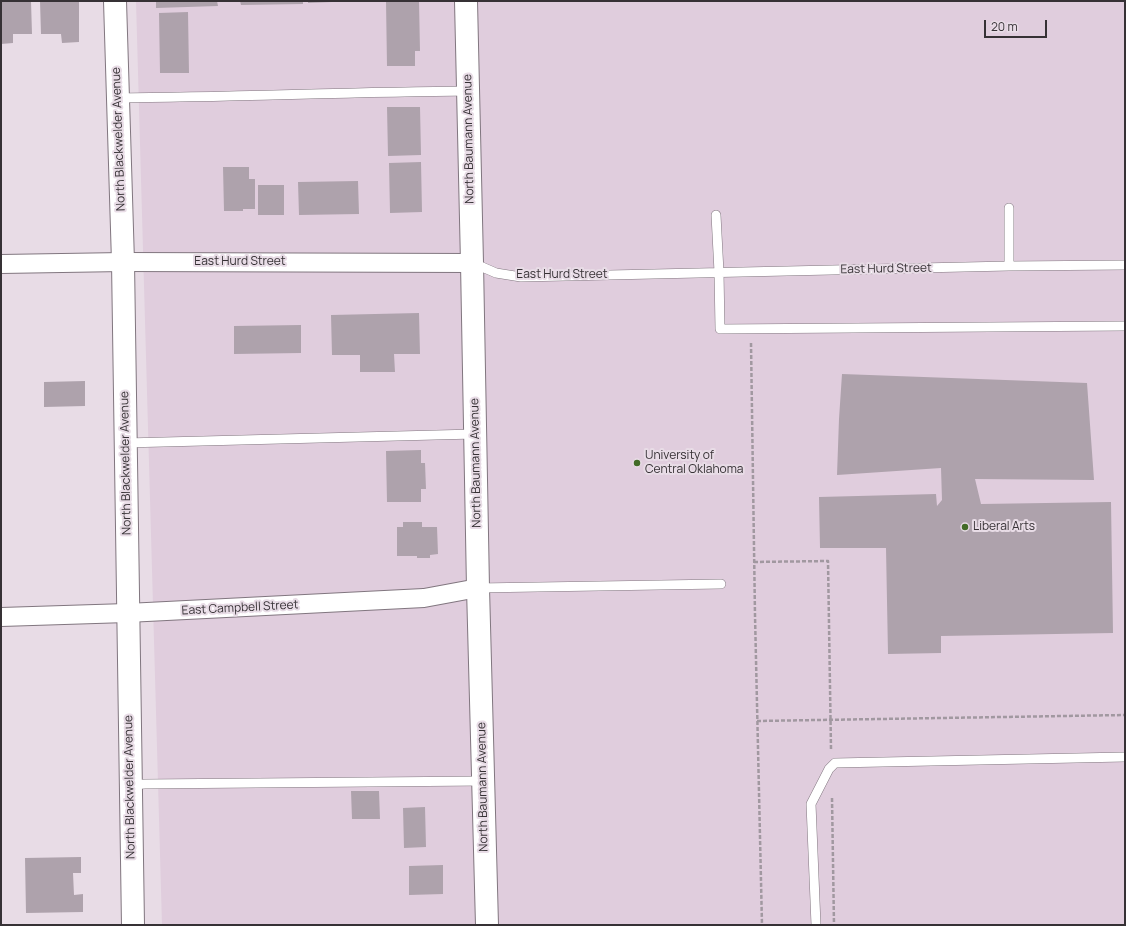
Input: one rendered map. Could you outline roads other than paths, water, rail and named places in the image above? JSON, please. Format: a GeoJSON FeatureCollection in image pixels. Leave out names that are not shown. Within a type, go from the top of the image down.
{"type":"FeatureCollection","features":[{"type":"Feature","properties":{"kind":"street","name":"North Blackwelder Avenue"},"geometry":{"type":"LineString","coordinates":[[115,1],[123,262],[127,613],[133,925]]}},
{"type":"Feature","properties":{"kind":"street","name":"North Baumann Avenue"},"geometry":{"type":"LineString","coordinates":[[466,1],[478,588],[487,925]]}},
{"type":"Feature","properties":{"kind":"street","name":"East Hurd Street"},"geometry":{"type":"LineString","coordinates":[[1,264],[123,262],[472,263]]}},
{"type":"Feature","properties":{"kind":"street","name":"East Campbell Street"},"geometry":{"type":"LineString","coordinates":[[1,616],[127,613],[424,598],[478,588]]}},
{"type":"Feature","properties":{"kind":"lane"},"geometry":{"type":"LineString","coordinates":[[118,98],[389,91],[468,91]]}},
{"type":"Feature","properties":{"kind":"lane"},"geometry":{"type":"LineString","coordinates":[[1009,208],[1009,266]]}},
{"type":"Feature","properties":{"kind":"lane"},"geometry":{"type":"LineString","coordinates":[[716,215],[720,329],[1125,326]]}},
{"type":"Feature","properties":{"kind":"lane","name":"East Hurd Street"},"geometry":{"type":"LineString","coordinates":[[472,263],[496,273],[521,276],[1125,265]]}},
{"type":"Feature","properties":{"kind":"lane"},"geometry":{"type":"LineString","coordinates":[[125,443],[475,434]]}},
{"type":"Feature","properties":{"kind":"lane"},"geometry":{"type":"LineString","coordinates":[[478,588],[721,584]]}},
{"type":"Feature","properties":{"kind":"lane"},"geometry":{"type":"LineString","coordinates":[[816,925],[811,804],[829,769],[835,763],[1125,758]]}},
{"type":"Feature","properties":{"kind":"lane"},"geometry":{"type":"LineString","coordinates":[[130,786],[153,784],[483,781]]}},
{"type":"Feature","properties":{"kind":"place","name":"University of Central Oklahoma"},"geometry":{"type":"Point","coordinates":[637,463]}},
{"type":"Feature","properties":{"kind":"place","name":"Liberal Arts"},"geometry":{"type":"Point","coordinates":[965,527]}}]}
